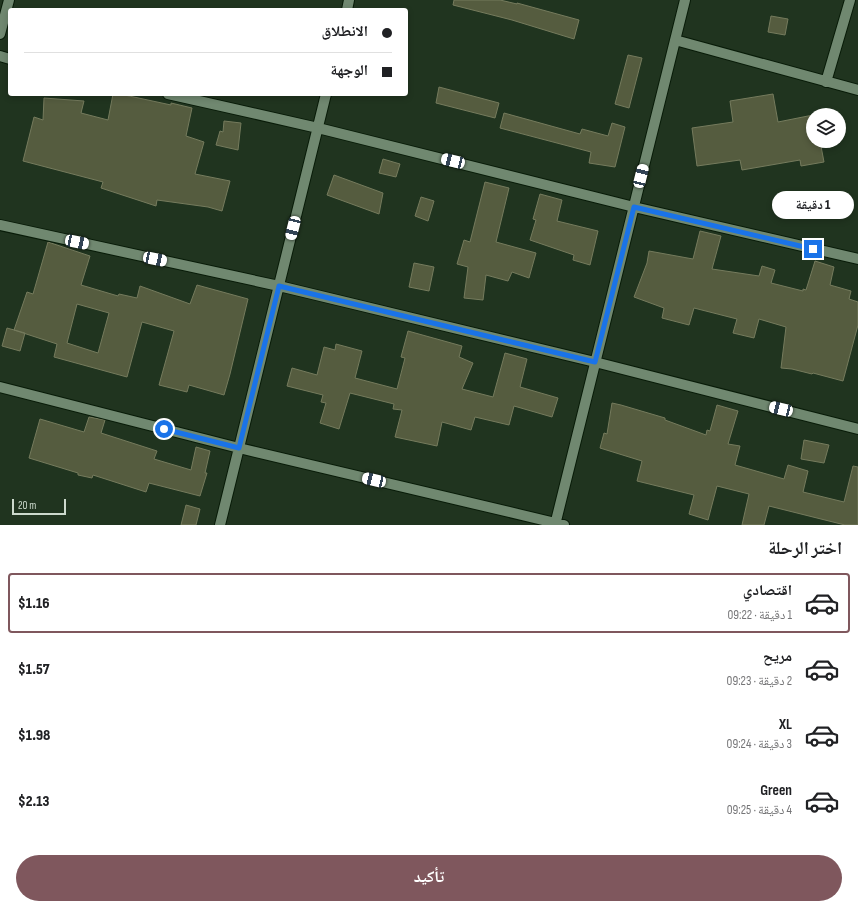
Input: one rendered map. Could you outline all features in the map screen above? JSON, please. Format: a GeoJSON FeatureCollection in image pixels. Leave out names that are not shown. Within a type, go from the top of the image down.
{"type":"FeatureCollection","features":[{"type":"Feature","properties":{"kind":"street"},"geometry":{"type":"LineString","coordinates":[[0,34],[9,0]]}},
{"type":"Feature","properties":{"kind":"street"},"geometry":{"type":"LineString","coordinates":[[0,387],[239,448],[558,524],[595,362],[685,0]]}},
{"type":"Feature","properties":{"kind":"street"},"geometry":{"type":"LineString","coordinates":[[826,82],[850,0]]}},
{"type":"Feature","properties":{"kind":"street"},"geometry":{"type":"LineString","coordinates":[[675,40],[858,90]]}},
{"type":"Feature","properties":{"kind":"street"},"geometry":{"type":"LineString","coordinates":[[177,96],[318,128],[634,207],[858,259]]}},
{"type":"Feature","properties":{"kind":"street"},"geometry":{"type":"LineString","coordinates":[[220,525],[326,96]]}},
{"type":"Feature","properties":{"kind":"street"},"geometry":{"type":"LineString","coordinates":[[0,225],[279,286],[595,362],[858,429]]}},
{"type":"Feature","properties":{"kind":"building"},"geometry":{"type":"Polygon","coordinates":[[[454,0],[500,0],[517,3],[579,20],[574,39],[512,20],[453,5],[454,0]]]}},
{"type":"Feature","properties":{"kind":"building"},"geometry":{"type":"Polygon","coordinates":[[[771,16],[788,19],[785,35],[768,32],[771,16]]]}},
{"type":"Feature","properties":{"kind":"building"},"geometry":{"type":"Polygon","coordinates":[[[628,55],[642,58],[629,108],[615,104],[628,55]]]}},
{"type":"Feature","properties":{"kind":"building"},"geometry":{"type":"Polygon","coordinates":[[[439,87],[499,103],[495,118],[436,103],[439,87]]]}},
{"type":"Feature","properties":{"kind":"building"},"geometry":{"type":"Polygon","coordinates":[[[773,94],[778,122],[806,116],[806,148],[821,148],[824,162],[801,166],[800,160],[742,170],[740,160],[697,166],[692,128],[733,122],[730,101],[773,94]]]}},
{"type":"Feature","properties":{"kind":"building"},"geometry":{"type":"Polygon","coordinates":[[[113,96],[129,96],[192,108],[186,136],[204,142],[195,174],[230,181],[222,211],[208,207],[157,200],[156,206],[101,188],[103,182],[23,161],[34,117],[43,120],[44,98],[84,101],[81,113],[108,120],[113,96]]]}},
{"type":"Feature","properties":{"kind":"building"},"geometry":{"type":"Polygon","coordinates":[[[504,113],[580,134],[582,129],[608,136],[612,123],[625,127],[615,167],[589,163],[591,152],[500,128],[504,113]]]}},
{"type":"Feature","properties":{"kind":"building"},"geometry":{"type":"Polygon","coordinates":[[[224,121],[241,123],[238,150],[216,145],[220,131],[223,132],[224,121]]]}},
{"type":"Feature","properties":{"kind":"building"},"geometry":{"type":"Polygon","coordinates":[[[383,159],[400,164],[396,177],[379,173],[383,159]]]}},
{"type":"Feature","properties":{"kind":"building"},"geometry":{"type":"Polygon","coordinates":[[[334,175],[383,193],[379,214],[327,195],[334,175]]]}},
{"type":"Feature","properties":{"kind":"building"},"geometry":{"type":"Polygon","coordinates":[[[485,182],[509,188],[496,242],[536,253],[529,278],[512,272],[508,281],[486,275],[483,300],[464,298],[468,267],[457,264],[464,240],[470,242],[485,182]]]}},
{"type":"Feature","properties":{"kind":"building"},"geometry":{"type":"Polygon","coordinates":[[[540,194],[562,200],[557,221],[598,231],[590,265],[573,260],[574,255],[530,240],[536,220],[533,219],[540,194]]]}},
{"type":"Feature","properties":{"kind":"building"},"geometry":{"type":"Polygon","coordinates":[[[421,197],[434,201],[428,221],[415,216],[421,197]]]}},
{"type":"Feature","properties":{"kind":"building"},"geometry":{"type":"Polygon","coordinates":[[[700,231],[721,236],[712,269],[759,276],[762,266],[775,270],[771,283],[803,291],[803,289],[806,290],[815,261],[834,267],[830,285],[851,291],[849,299],[858,302],[858,325],[843,381],[813,373],[781,368],[786,327],[759,319],[754,338],[733,333],[737,319],[694,308],[689,325],[662,318],[664,308],[634,297],[647,263],[649,251],[693,259],[700,231]]]}},
{"type":"Feature","properties":{"kind":"building"},"geometry":{"type":"Polygon","coordinates":[[[48,242],[90,256],[81,285],[118,296],[119,294],[137,298],[140,286],[190,304],[197,285],[248,299],[224,395],[189,385],[187,392],[159,385],[174,331],[142,322],[127,377],[54,357],[57,344],[14,330],[27,292],[33,294],[48,242]],[[77,304],[67,343],[98,353],[109,313],[77,304]]]}},
{"type":"Feature","properties":{"kind":"building"},"geometry":{"type":"Polygon","coordinates":[[[414,263],[434,267],[429,291],[409,287],[414,263]]]}},
{"type":"Feature","properties":{"kind":"building"},"geometry":{"type":"Polygon","coordinates":[[[7,328],[25,333],[20,351],[2,346],[7,328]]]}},
{"type":"Feature","properties":{"kind":"building"},"geometry":{"type":"Polygon","coordinates":[[[408,331],[462,346],[459,357],[473,363],[462,389],[493,397],[505,353],[527,359],[520,387],[558,398],[552,417],[514,406],[509,425],[475,417],[471,430],[442,422],[437,446],[395,437],[402,410],[393,409],[394,404],[350,393],[339,429],[320,423],[326,403],[321,402],[323,395],[287,386],[292,368],[317,375],[324,347],[335,350],[336,344],[362,351],[355,378],[397,389],[405,358],[401,357],[408,331]]]}},
{"type":"Feature","properties":{"kind":"building"},"geometry":{"type":"Polygon","coordinates":[[[612,403],[665,418],[665,420],[706,435],[707,430],[710,431],[717,405],[738,411],[728,444],[740,446],[735,465],[784,479],[788,465],[808,471],[803,492],[844,502],[853,466],[858,467],[858,525],[845,525],[769,506],[764,525],[742,525],[749,494],[717,486],[708,520],[689,514],[694,495],[637,481],[642,461],[600,448],[604,433],[607,434],[612,403]]]}},
{"type":"Feature","properties":{"kind":"building"},"geometry":{"type":"Polygon","coordinates":[[[89,417],[105,420],[101,433],[157,451],[154,459],[191,470],[196,447],[210,451],[205,473],[207,473],[200,496],[149,483],[146,492],[93,475],[92,478],[78,475],[78,473],[29,458],[40,419],[84,432],[89,417]]]}},
{"type":"Feature","properties":{"kind":"building"},"geometry":{"type":"Polygon","coordinates":[[[804,440],[829,445],[824,463],[801,459],[804,440]]]}},
{"type":"Feature","properties":{"kind":"building"},"geometry":{"type":"Polygon","coordinates":[[[186,505],[200,509],[196,525],[181,525],[186,505]]]}},
{"type":"Feature","properties":{"kind":"route"},"geometry":{"type":"LineString","coordinates":[[164,429],[239,448],[279,286],[595,362],[634,207],[813,249]]}}]}
